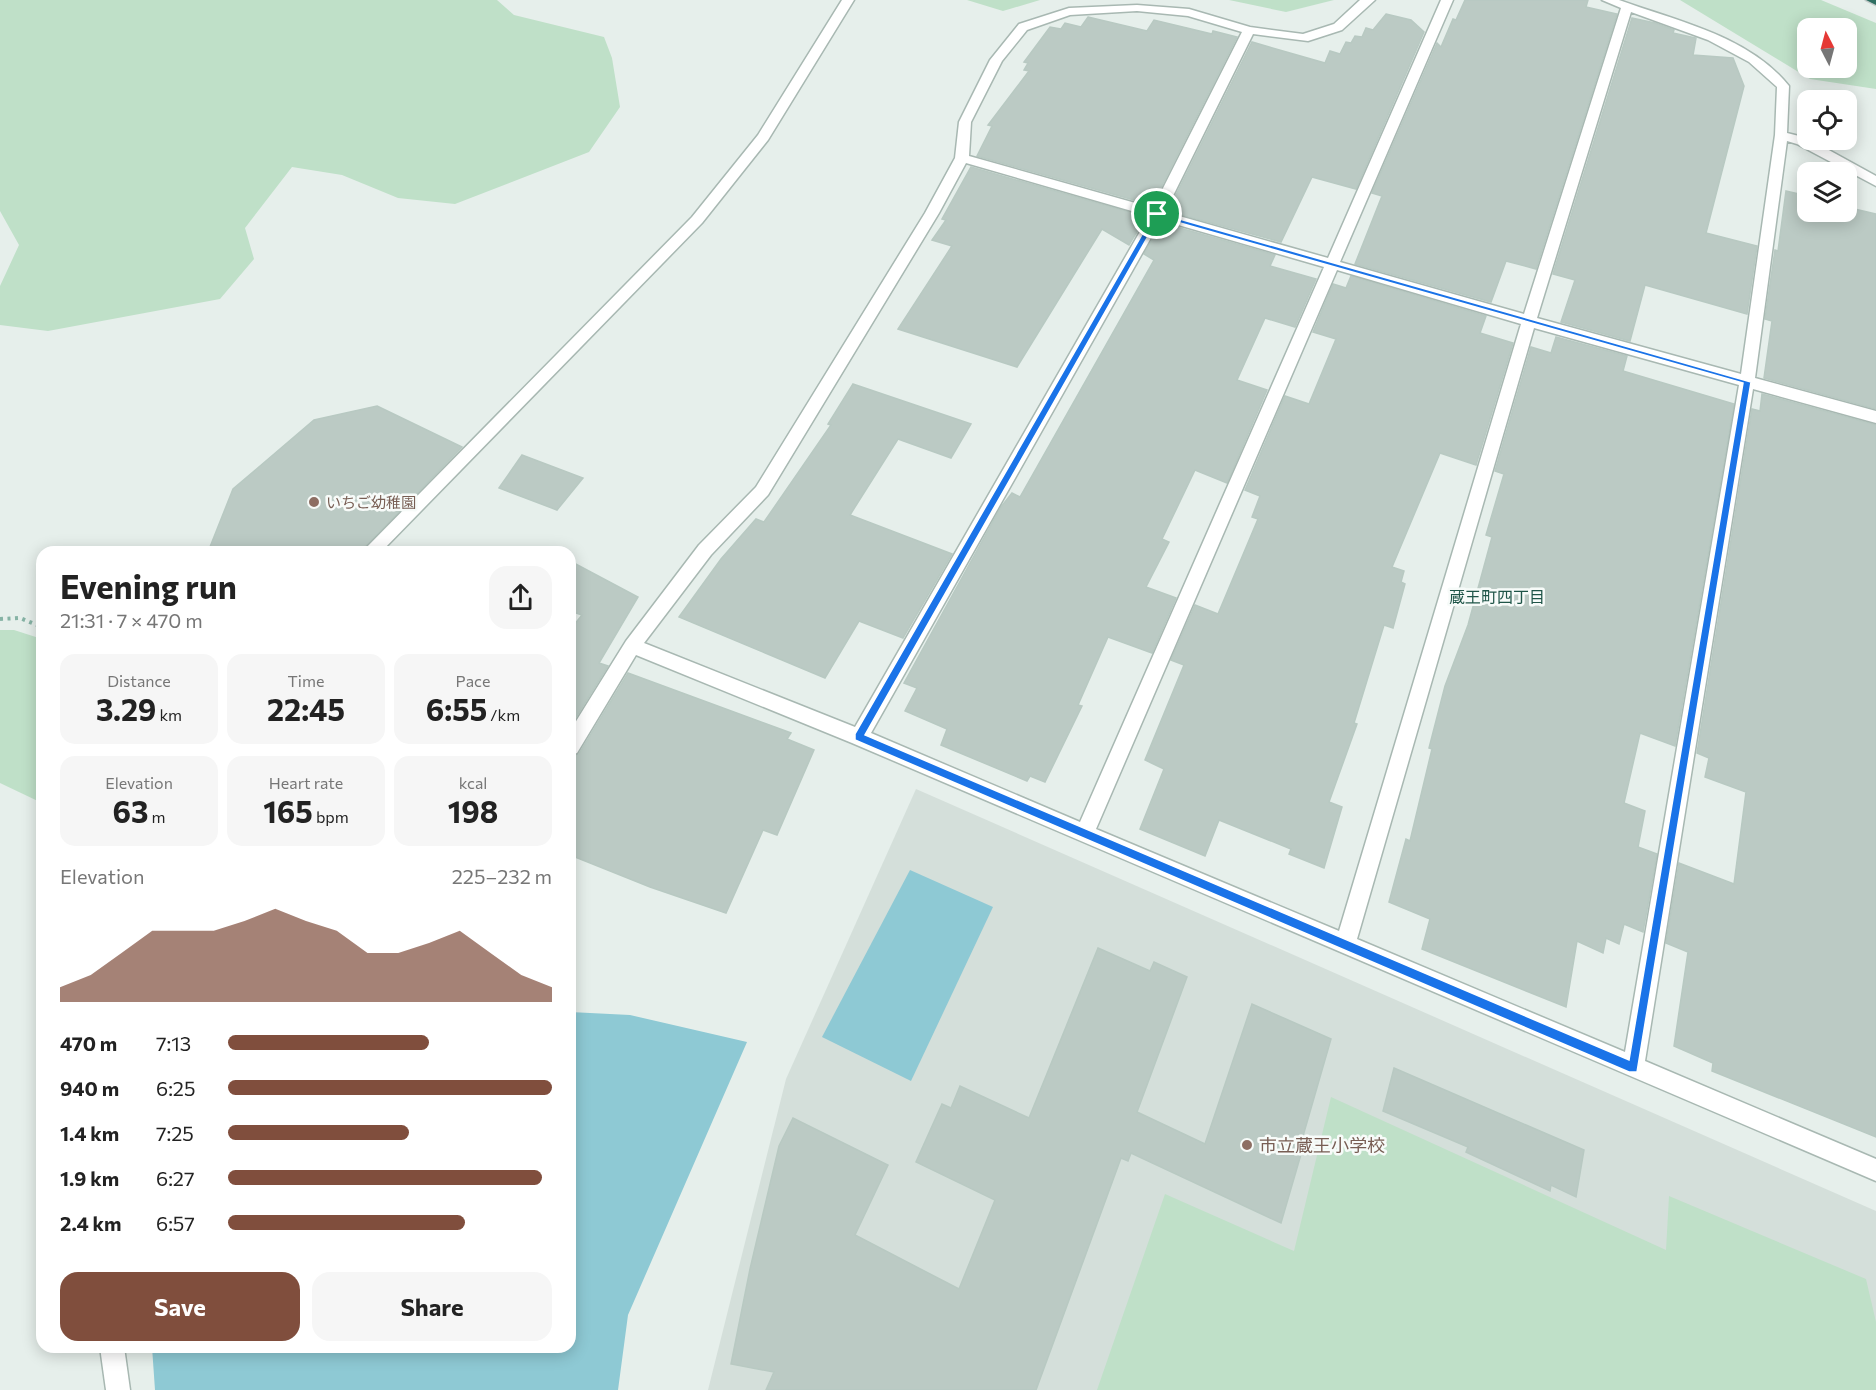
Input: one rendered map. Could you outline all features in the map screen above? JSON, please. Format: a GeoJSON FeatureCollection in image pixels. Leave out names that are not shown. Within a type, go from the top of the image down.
{"type":"FeatureCollection","features":[{"type":"Feature","properties":{"kind":"street"},"geometry":{"type":"LineString","coordinates":[[376,546],[697,220],[763,137],[848,0]]}},
{"type":"Feature","properties":{"kind":"street"},"geometry":{"type":"LineString","coordinates":[[576,737],[632,646],[705,550],[762,491],[932,213],[962,158],[965,122],[996,60],[1023,27],[1069,12],[1137,8],[1189,13],[1249,30],[1304,38],[1338,27],[1360,5],[1369,0]]}},
{"type":"Feature","properties":{"kind":"street"},"geometry":{"type":"LineString","coordinates":[[1085,833],[1334,265],[1447,0]]}},
{"type":"Feature","properties":{"kind":"street"},"geometry":{"type":"LineString","coordinates":[[1608,0],[1712,37],[1753,59],[1783,86],[1781,135],[1747,382],[1633,1067]]}},
{"type":"Feature","properties":{"kind":"street"},"geometry":{"type":"LineString","coordinates":[[1345,944],[1529,321],[1627,7]]}},
{"type":"Feature","properties":{"kind":"street"},"geometry":{"type":"LineString","coordinates":[[859,737],[1157,214],[1249,30]]}},
{"type":"Feature","properties":{"kind":"street"},"geometry":{"type":"LineString","coordinates":[[1781,135],[1802,141],[1876,182]]}},
{"type":"Feature","properties":{"kind":"street"},"geometry":{"type":"LineString","coordinates":[[962,158],[1529,321],[1876,417]]}},
{"type":"Feature","properties":{"kind":"street"},"geometry":{"type":"LineString","coordinates":[[632,646],[859,737],[1876,1170]]}},
{"type":"Feature","properties":{"kind":"street"},"geometry":{"type":"LineString","coordinates":[[113,1353],[118,1390]]}},
{"type":"Feature","properties":{"kind":"path"},"geometry":{"type":"LineString","coordinates":[[0,619],[20,618],[36,625]]}},
{"type":"Feature","properties":{"kind":"shaded area","name":"市立蔵王小学校"},"geometry":{"type":"Polygon","coordinates":[[[916,789],[1876,1211],[1876,1390],[708,1390],[786,1079],[916,789]]]}},
{"type":"Feature","properties":{"kind":"green space"},"geometry":{"type":"Polygon","coordinates":[[[0,0],[497,0],[514,15],[604,37],[612,58],[620,107],[589,152],[455,204],[398,198],[342,175],[292,167],[245,228],[254,259],[220,299],[48,331],[0,325],[0,286],[19,245],[0,211],[0,0]]]}},
{"type":"Feature","properties":{"kind":"green space"},"geometry":{"type":"Polygon","coordinates":[[[967,0],[1040,0],[1003,11],[967,0]]]}},
{"type":"Feature","properties":{"kind":"green space"},"geometry":{"type":"Polygon","coordinates":[[[1229,0],[1334,0],[1286,12],[1229,0]]]}},
{"type":"Feature","properties":{"kind":"green space"},"geometry":{"type":"Polygon","coordinates":[[[1680,0],[1821,0],[1876,23],[1876,89],[1808,78],[1857,78],[1857,18],[1797,18],[1797,71],[1680,0]]]}},
{"type":"Feature","properties":{"kind":"green space"},"geometry":{"type":"Polygon","coordinates":[[[0,630],[14,630],[36,637],[36,800],[0,783],[0,630]]]}},
{"type":"Feature","properties":{"kind":"green space"},"geometry":{"type":"Polygon","coordinates":[[[1331,1097],[1666,1250],[1669,1196],[1866,1279],[1876,1322],[1876,1390],[1097,1390],[1165,1194],[1294,1251],[1331,1097]]]}},
{"type":"Feature","properties":{"kind":"water"},"geometry":{"type":"Polygon","coordinates":[[[910,870],[993,907],[911,1081],[822,1037],[910,870]]]}},
{"type":"Feature","properties":{"kind":"water"},"geometry":{"type":"Polygon","coordinates":[[[576,1012],[630,1015],[747,1042],[628,1315],[618,1390],[155,1390],[152,1353],[576,1353],[576,1012]]]}},
{"type":"Feature","properties":{"kind":"building"},"geometry":{"type":"Polygon","coordinates":[[[1465,0],[1588,0],[1586,7],[1617,14],[1536,269],[1506,261],[1491,302],[1355,264],[1382,196],[1372,193],[1437,43],[1441,47],[1453,19],[1456,20],[1465,0]]]}},
{"type":"Feature","properties":{"kind":"building"},"geometry":{"type":"Polygon","coordinates":[[[1386,14],[1411,20],[1424,32],[1356,189],[1312,177],[1281,242],[1168,211],[1252,42],[1325,63],[1330,51],[1340,54],[1346,42],[1351,43],[1355,36],[1362,37],[1366,28],[1373,30],[1386,14]]]}},
{"type":"Feature","properties":{"kind":"building"},"geometry":{"type":"Polygon","coordinates":[[[1088,17],[1147,31],[1154,20],[1212,34],[1213,31],[1237,37],[1152,205],[977,156],[992,126],[988,125],[1029,71],[1024,70],[1028,63],[1024,62],[1050,27],[1061,29],[1065,23],[1081,27],[1088,17]]]}},
{"type":"Feature","properties":{"kind":"building"},"geometry":{"type":"Polygon","coordinates":[[[1632,18],[1655,23],[1674,30],[1673,33],[1696,38],[1693,55],[1733,58],[1744,86],[1706,233],[1757,246],[1747,314],[1645,285],[1630,341],[1561,322],[1575,280],[1553,274],[1632,18]]]}},
{"type":"Feature","properties":{"kind":"building"},"geometry":{"type":"Polygon","coordinates":[[[971,167],[1146,217],[1129,245],[1102,229],[1017,367],[898,329],[952,246],[932,240],[946,220],[942,219],[971,167]]]}},
{"type":"Feature","properties":{"kind":"building"},"geometry":{"type":"Polygon","coordinates":[[[1786,191],[1797,194],[1797,222],[1857,222],[1857,210],[1876,214],[1876,409],[1764,378],[1772,321],[1765,319],[1775,250],[1778,251],[1786,191]]]}},
{"type":"Feature","properties":{"kind":"building"},"geometry":{"type":"Polygon","coordinates":[[[1162,223],[1275,255],[1270,266],[1316,279],[1295,327],[1265,318],[1237,380],[1267,390],[1227,483],[1195,470],[1162,539],[1169,542],[1146,587],[1176,598],[1152,653],[1108,637],[1078,705],[1082,706],[1045,782],[1030,776],[1027,781],[941,745],[947,729],[905,711],[917,688],[904,683],[1001,507],[1012,493],[1020,497],[1154,260],[1144,254],[1162,223]]]}},
{"type":"Feature","properties":{"kind":"building"},"geometry":{"type":"Polygon","coordinates":[[[1351,276],[1486,316],[1480,333],[1513,343],[1476,465],[1440,453],[1392,567],[1404,571],[1401,582],[1405,584],[1393,628],[1384,625],[1354,723],[1357,724],[1329,802],[1342,807],[1324,868],[1289,854],[1291,849],[1219,820],[1205,856],[1140,829],[1164,769],[1145,760],[1184,665],[1171,660],[1195,605],[1218,614],[1258,519],[1252,517],[1260,496],[1245,490],[1285,396],[1309,404],[1336,339],[1313,332],[1333,284],[1346,288],[1351,276]]]}},
{"type":"Feature","properties":{"kind":"building"},"geometry":{"type":"Polygon","coordinates":[[[1556,337],[1627,356],[1623,371],[1734,404],[1675,746],[1640,733],[1624,803],[1645,811],[1638,847],[1657,854],[1643,932],[1624,924],[1619,944],[1606,938],[1603,953],[1577,941],[1566,1007],[1422,949],[1430,919],[1389,902],[1406,839],[1410,841],[1432,749],[1429,748],[1445,686],[1468,625],[1492,537],[1486,535],[1504,474],[1495,471],[1531,347],[1551,353],[1556,337]]]}},
{"type":"Feature","properties":{"kind":"building"},"geometry":{"type":"Polygon","coordinates":[[[853,384],[971,424],[951,458],[898,439],[850,515],[952,554],[903,638],[859,621],[825,678],[679,617],[721,559],[756,519],[764,522],[831,425],[828,424],[853,384]]]}},
{"type":"Feature","properties":{"kind":"building"},"geometry":{"type":"Polygon","coordinates":[[[1762,394],[1876,425],[1876,1137],[1712,1071],[1713,1063],[1674,1046],[1688,952],[1666,943],[1679,863],[1734,884],[1746,792],[1705,777],[1709,758],[1697,753],[1752,409],[1760,411],[1762,394]]]}},
{"type":"Feature","properties":{"kind":"building"},"geometry":{"type":"Polygon","coordinates":[[[377,406],[462,447],[366,546],[210,546],[233,489],[314,420],[377,406]]]}},
{"type":"Feature","properties":{"kind":"building"},"geometry":{"type":"Polygon","coordinates":[[[522,455],[583,478],[557,510],[499,488],[522,455]]]}},
{"type":"Feature","properties":{"kind":"building"},"geometry":{"type":"Polygon","coordinates":[[[576,564],[638,597],[599,663],[608,666],[576,717],[576,622],[582,615],[576,613],[576,564]]]}},
{"type":"Feature","properties":{"kind":"building"},"geometry":{"type":"Polygon","coordinates":[[[628,673],[791,733],[787,739],[814,750],[777,835],[763,830],[726,913],[650,887],[576,857],[576,755],[579,754],[628,673]]]}},
{"type":"Feature","properties":{"kind":"building"},"geometry":{"type":"Polygon","coordinates":[[[1098,948],[1150,971],[1154,962],[1187,977],[1137,1112],[1205,1144],[1252,1004],[1331,1039],[1281,1223],[1131,1153],[1128,1161],[1121,1158],[1036,1390],[766,1390],[774,1372],[731,1364],[750,1269],[779,1146],[793,1118],[888,1165],[855,1235],[959,1289],[995,1200],[916,1162],[942,1104],[951,1108],[960,1086],[1029,1118],[1098,948]]]}},
{"type":"Feature","properties":{"kind":"building"},"geometry":{"type":"Polygon","coordinates":[[[1394,1068],[1584,1150],[1576,1197],[1551,1185],[1550,1191],[1466,1152],[1468,1147],[1383,1111],[1394,1068]]]}},
{"type":"Feature","properties":{"kind":"place","name":"いちご幼稚園"},"geometry":{"type":"Point","coordinates":[314,502]}},
{"type":"Feature","properties":{"kind":"place","name":"市立蔵王小学校"},"geometry":{"type":"Point","coordinates":[1247,1145]}},
{"type":"Feature","properties":{"kind":"district","name":"蔵王町四丁目"},"geometry":{"type":"Point","coordinates":[1497,596]}},
{"type":"Feature","properties":{"kind":"route"},"geometry":{"type":"LineString","coordinates":[[1157,214],[1747,382],[1633,1067],[859,737],[1157,214]]}}]}
